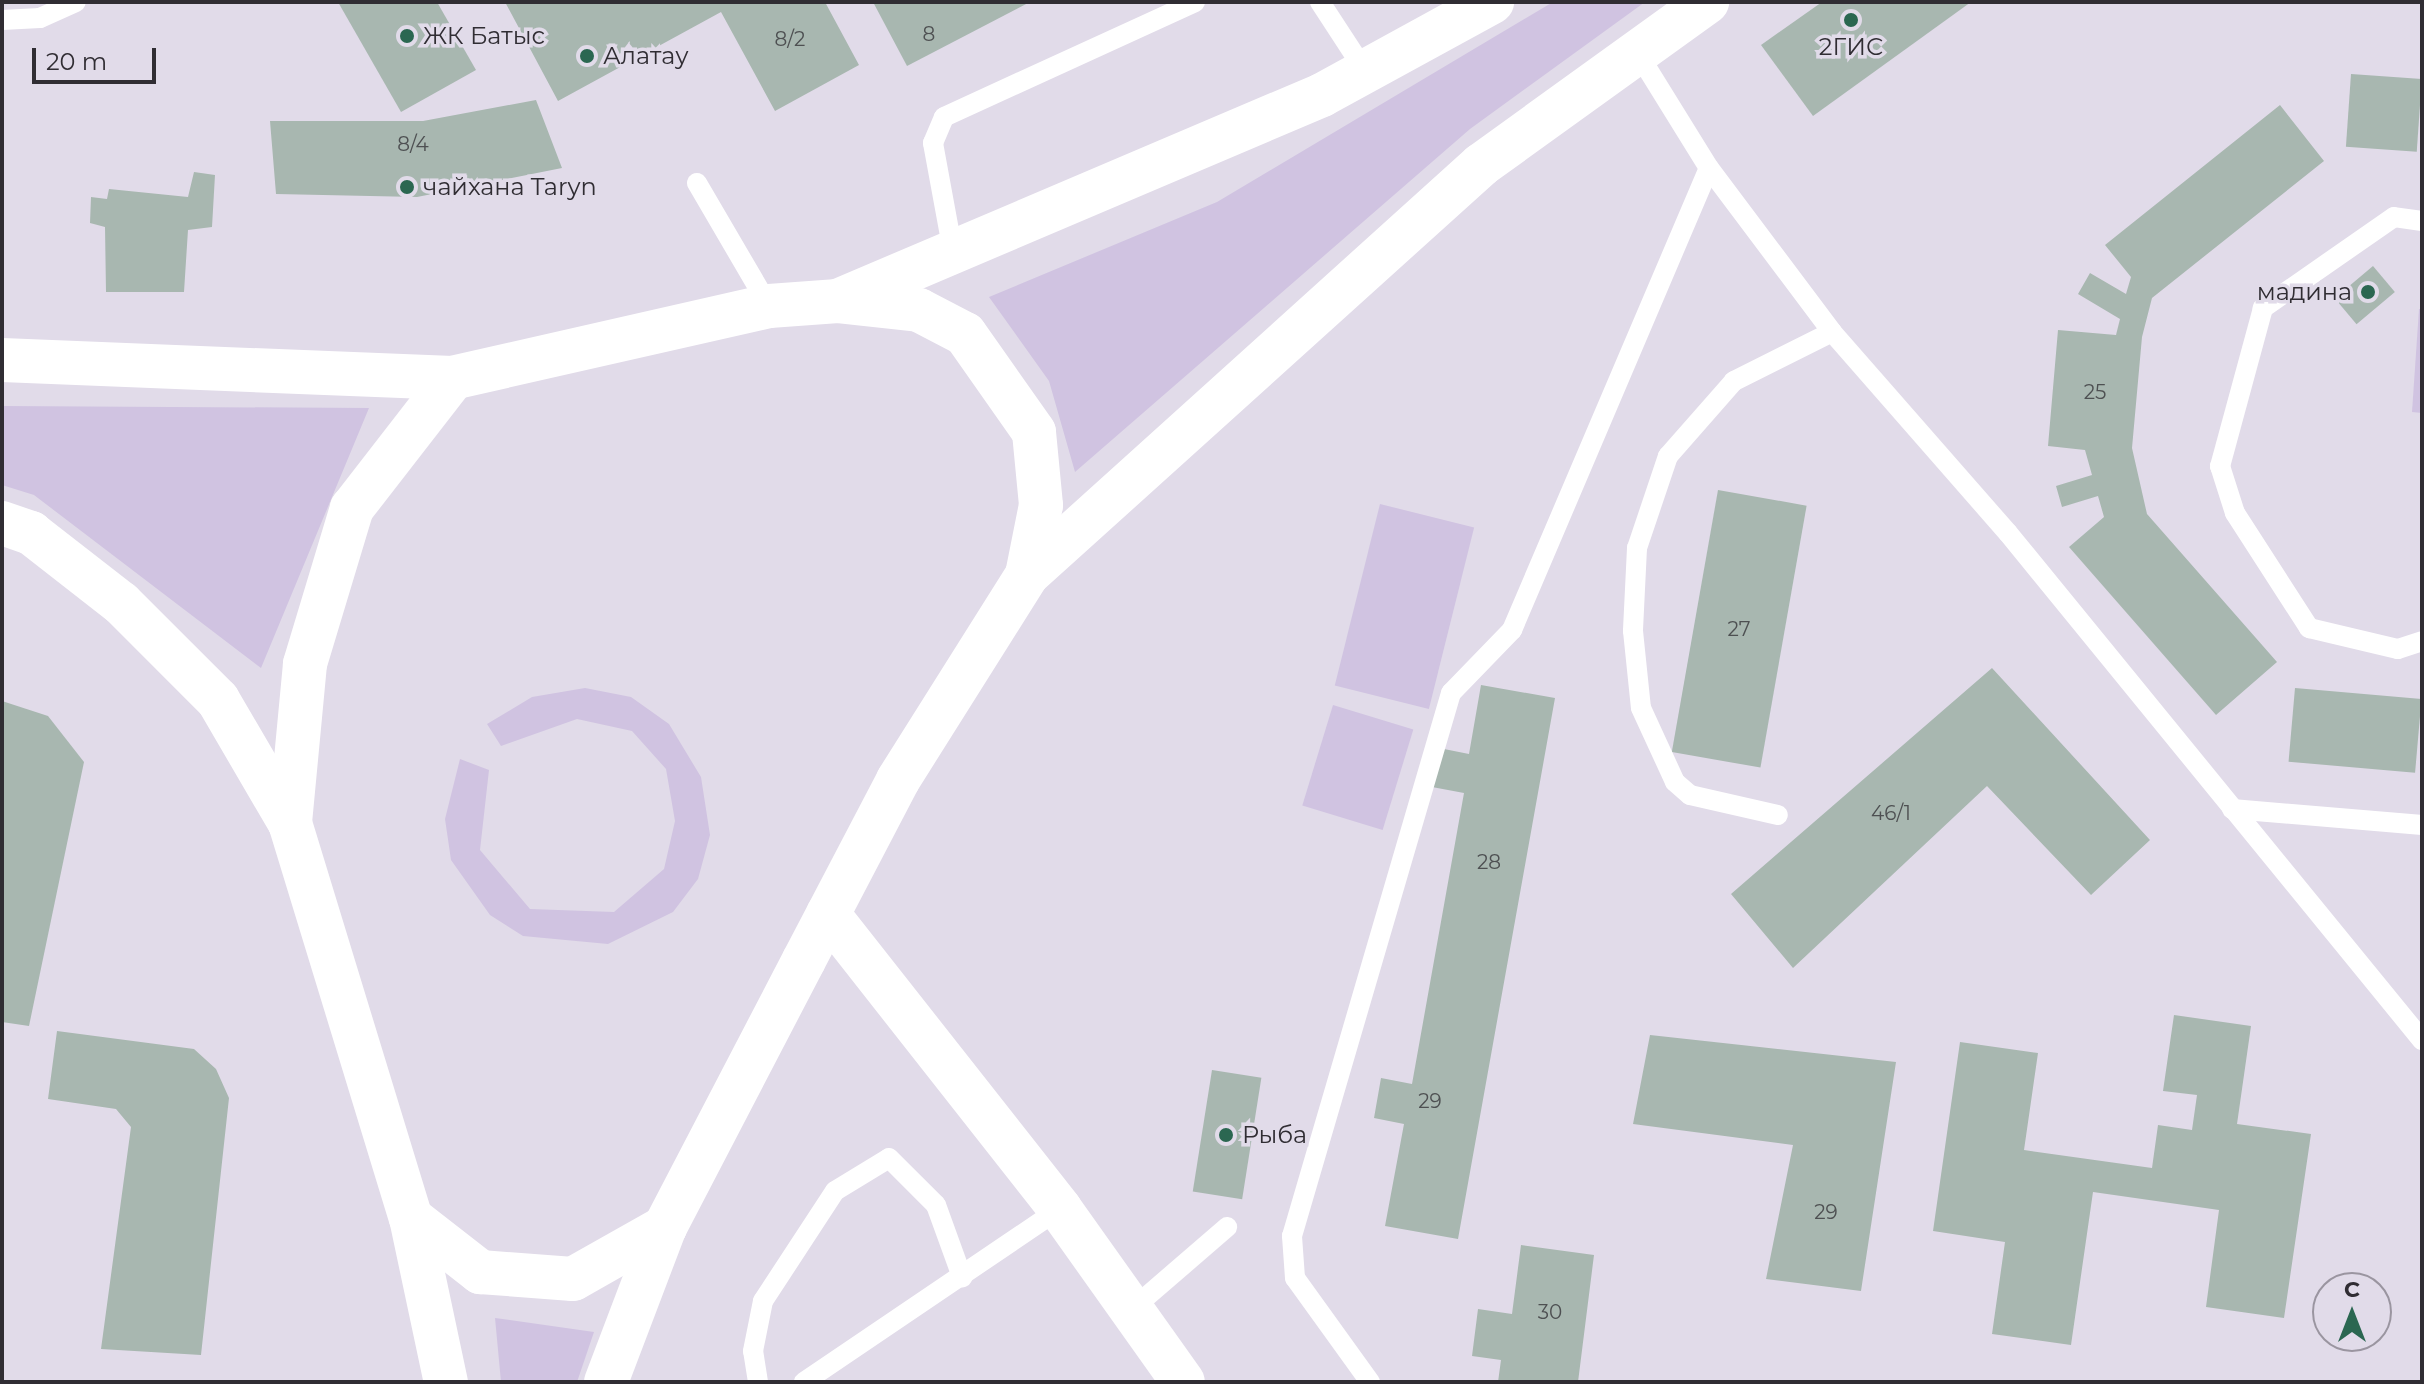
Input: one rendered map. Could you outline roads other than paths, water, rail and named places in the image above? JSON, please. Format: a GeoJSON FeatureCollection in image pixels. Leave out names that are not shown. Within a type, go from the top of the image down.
{"type":"FeatureCollection","features":[{"type":"Feature","properties":{"kind":"main road"},"geometry":{"type":"LineString","coordinates":[[838,301],[1367,74],[1492,2]]}},
{"type":"Feature","properties":{"kind":"main road"},"geometry":{"type":"LineString","coordinates":[[606,1382],[665,1227],[828,914],[898,780],[1027,575],[1481,165],[1707,2]]}},
{"type":"Feature","properties":{"kind":"main road"},"geometry":{"type":"LineString","coordinates":[[2,360],[453,378],[769,306],[838,301],[919,310],[965,334],[1034,432],[1041,505],[1027,575]]}},
{"type":"Feature","properties":{"kind":"main road"},"geometry":{"type":"LineString","coordinates":[[290,823],[305,664],[352,508],[453,378]]}},
{"type":"Feature","properties":{"kind":"main road"},"geometry":{"type":"LineString","coordinates":[[2,523],[31,533],[121,603],[218,700],[290,823],[411,1218],[446,1382]]}},
{"type":"Feature","properties":{"kind":"main road"},"geometry":{"type":"LineString","coordinates":[[828,914],[1060,1209],[1183,1382]]}},
{"type":"Feature","properties":{"kind":"main road"},"geometry":{"type":"LineString","coordinates":[[411,1218],[480,1272],[573,1279],[665,1227]]}},
{"type":"Feature","properties":{"kind":"lane"},"geometry":{"type":"LineString","coordinates":[[2,20],[40,18],[76,2]]}},
{"type":"Feature","properties":{"kind":"lane"},"geometry":{"type":"LineString","coordinates":[[953,252],[933,143],[944,117],[1195,2]]}},
{"type":"Feature","properties":{"kind":"lane"},"geometry":{"type":"LineString","coordinates":[[1324,4],[1367,74]]}},
{"type":"Feature","properties":{"kind":"lane"},"geometry":{"type":"LineString","coordinates":[[1637,52],[1709,168],[1832,332],[2422,1040]]}},
{"type":"Feature","properties":{"kind":"lane"},"geometry":{"type":"LineString","coordinates":[[1370,1382],[1295,1278],[1292,1236],[1451,693],[1512,630],[1709,168]]}},
{"type":"Feature","properties":{"kind":"lane"},"geometry":{"type":"LineString","coordinates":[[697,183],[769,306]]}},
{"type":"Feature","properties":{"kind":"lane"},"geometry":{"type":"LineString","coordinates":[[2422,221],[2394,217],[2263,308],[2220,466],[2235,513],[2309,628],[2398,649],[2422,641]]}},
{"type":"Feature","properties":{"kind":"lane"},"geometry":{"type":"LineString","coordinates":[[1778,815],[1690,795],[1675,782],[1641,708],[1633,631],[1637,548],[1668,456],[1734,381],[1832,332]]}},
{"type":"Feature","properties":{"kind":"lane"},"geometry":{"type":"LineString","coordinates":[[2232,809],[2422,825]]}},
{"type":"Feature","properties":{"kind":"lane"},"geometry":{"type":"LineString","coordinates":[[758,1382],[753,1351],[763,1301],[835,1191],[889,1158],[936,1205],[962,1277]]}},
{"type":"Feature","properties":{"kind":"lane"},"geometry":{"type":"LineString","coordinates":[[804,1382],[1060,1209]]}},
{"type":"Feature","properties":{"kind":"lane"},"geometry":{"type":"LineString","coordinates":[[1131,1310],[1227,1227]]}},
{"type":"Feature","properties":{"kind":"place","name":"2ГИС"},"geometry":{"type":"Point","coordinates":[1851,20]}},
{"type":"Feature","properties":{"kind":"place","name":"ЖК Батыс"},"geometry":{"type":"Point","coordinates":[407,36]}},
{"type":"Feature","properties":{"kind":"place","name":"Алатау"},"geometry":{"type":"Point","coordinates":[587,56]}},
{"type":"Feature","properties":{"kind":"place","name":"чайхана Taryn"},"geometry":{"type":"Point","coordinates":[407,187]}},
{"type":"Feature","properties":{"kind":"place","name":"мадина"},"geometry":{"type":"Point","coordinates":[2368,292]}},
{"type":"Feature","properties":{"kind":"place","name":"Рыба"},"geometry":{"type":"Point","coordinates":[1226,1135]}}]}
